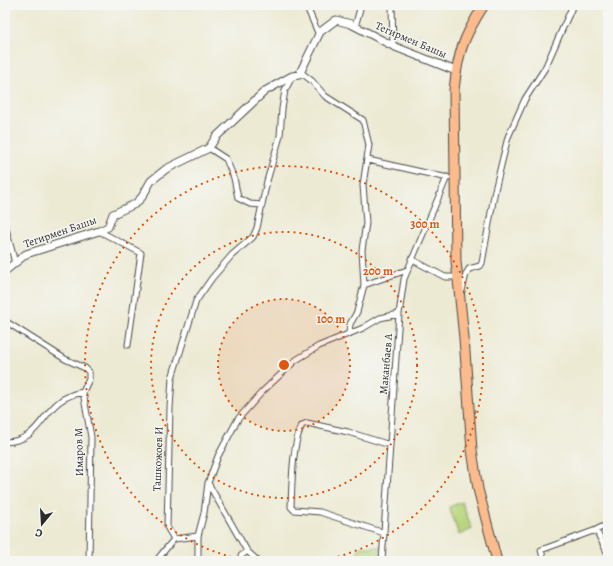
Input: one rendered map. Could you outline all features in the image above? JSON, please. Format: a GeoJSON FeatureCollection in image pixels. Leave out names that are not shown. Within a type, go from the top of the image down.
{"type":"FeatureCollection","features":[{"type":"Feature","properties":{"kind":"highway"},"geometry":{"type":"LineString","coordinates":[[484,5],[463,40],[458,55],[454,90],[451,178],[472,450],[478,489],[496,561]]}},
{"type":"Feature","properties":{"kind":"street"},"geometry":{"type":"LineString","coordinates":[[306,5],[319,34]]}},
{"type":"Feature","properties":{"kind":"street"},"geometry":{"type":"LineString","coordinates":[[355,27],[361,5]]}},
{"type":"Feature","properties":{"kind":"street"},"geometry":{"type":"LineString","coordinates":[[392,5],[393,46]]}},
{"type":"Feature","properties":{"kind":"street"},"geometry":{"type":"LineString","coordinates":[[460,300],[466,274],[469,269],[480,266],[482,263],[495,190],[508,137],[525,99],[545,68],[573,5]]}},
{"type":"Feature","properties":{"kind":"street","name":"Тегирмен Башы"},"geometry":{"type":"LineString","coordinates":[[5,271],[26,254],[100,232],[108,227],[113,214],[135,204],[142,197],[151,181],[166,169],[209,148],[216,137],[265,91],[296,75],[319,34],[325,27],[336,20],[355,27],[393,46],[456,71]]}},
{"type":"Feature","properties":{"kind":"street"},"geometry":{"type":"LineString","coordinates":[[296,75],[303,74],[312,81],[325,96],[363,120],[369,145],[368,160],[363,185],[366,223],[362,250],[364,285],[357,312],[350,324],[349,333]]}},
{"type":"Feature","properties":{"kind":"street","name":"Ташкожоев И"},"geometry":{"type":"LineString","coordinates":[[174,539],[166,527],[172,378],[196,301],[212,278],[232,255],[253,237],[257,228],[280,136],[282,109],[286,90],[296,75]]}},
{"type":"Feature","properties":{"kind":"street"},"geometry":{"type":"LineString","coordinates":[[209,148],[226,159],[234,178],[238,198],[250,204],[262,205]]}},
{"type":"Feature","properties":{"kind":"street"},"geometry":{"type":"LineString","coordinates":[[368,160],[451,178]]}},
{"type":"Feature","properties":{"kind":"street","name":"Маканбаев А"},"geometry":{"type":"LineString","coordinates":[[382,561],[399,314],[404,279],[411,259],[451,178]]}},
{"type":"Feature","properties":{"kind":"street"},"geometry":{"type":"LineString","coordinates":[[5,225],[14,263]]}},
{"type":"Feature","properties":{"kind":"street"},"geometry":{"type":"LineString","coordinates":[[100,232],[141,253],[128,345]]}},
{"type":"Feature","properties":{"kind":"street"},"geometry":{"type":"LineString","coordinates":[[411,259],[445,277],[458,277]]}},
{"type":"Feature","properties":{"kind":"street"},"geometry":{"type":"LineString","coordinates":[[364,285],[407,270]]}},
{"type":"Feature","properties":{"kind":"street"},"geometry":{"type":"LineString","coordinates":[[198,561],[198,536],[204,513],[208,483],[218,456],[238,419],[262,392],[296,360],[319,346],[380,318],[399,314]]}},
{"type":"Feature","properties":{"kind":"street"},"geometry":{"type":"LineString","coordinates":[[5,321],[65,359],[85,368],[90,372],[89,379],[83,392],[71,394],[54,405],[38,427],[22,440],[5,442]]}},
{"type":"Feature","properties":{"kind":"street","name":"Имаров М"},"geometry":{"type":"LineString","coordinates":[[83,392],[91,437],[89,561]]}},
{"type":"Feature","properties":{"kind":"street"},"geometry":{"type":"LineString","coordinates":[[384,533],[320,512],[294,510],[291,507],[292,474],[298,431],[302,425],[307,423],[348,432],[390,445]]}},
{"type":"Feature","properties":{"kind":"street"},"geometry":{"type":"LineString","coordinates":[[208,483],[247,551],[258,561]]}},
{"type":"Feature","properties":{"kind":"street"},"geometry":{"type":"LineString","coordinates":[[544,561],[541,550],[596,530],[608,524]]}},
{"type":"Feature","properties":{"kind":"street"},"geometry":{"type":"LineString","coordinates":[[596,530],[608,554]]}},
{"type":"Feature","properties":{"kind":"street"},"geometry":{"type":"LineString","coordinates":[[156,561],[174,539],[198,536]]}},
{"type":"Feature","properties":{"kind":"street"},"geometry":{"type":"LineString","coordinates":[[239,561],[241,556],[247,551]]}},
{"type":"Feature","properties":{"kind":"green space"},"geometry":{"type":"Polygon","coordinates":[[[462,502],[472,529],[459,535],[449,507],[462,502]]]}},
{"type":"Feature","properties":{"kind":"green space"},"geometry":{"type":"Polygon","coordinates":[[[359,547],[381,547],[379,561],[356,561],[359,547]]]}}]}
